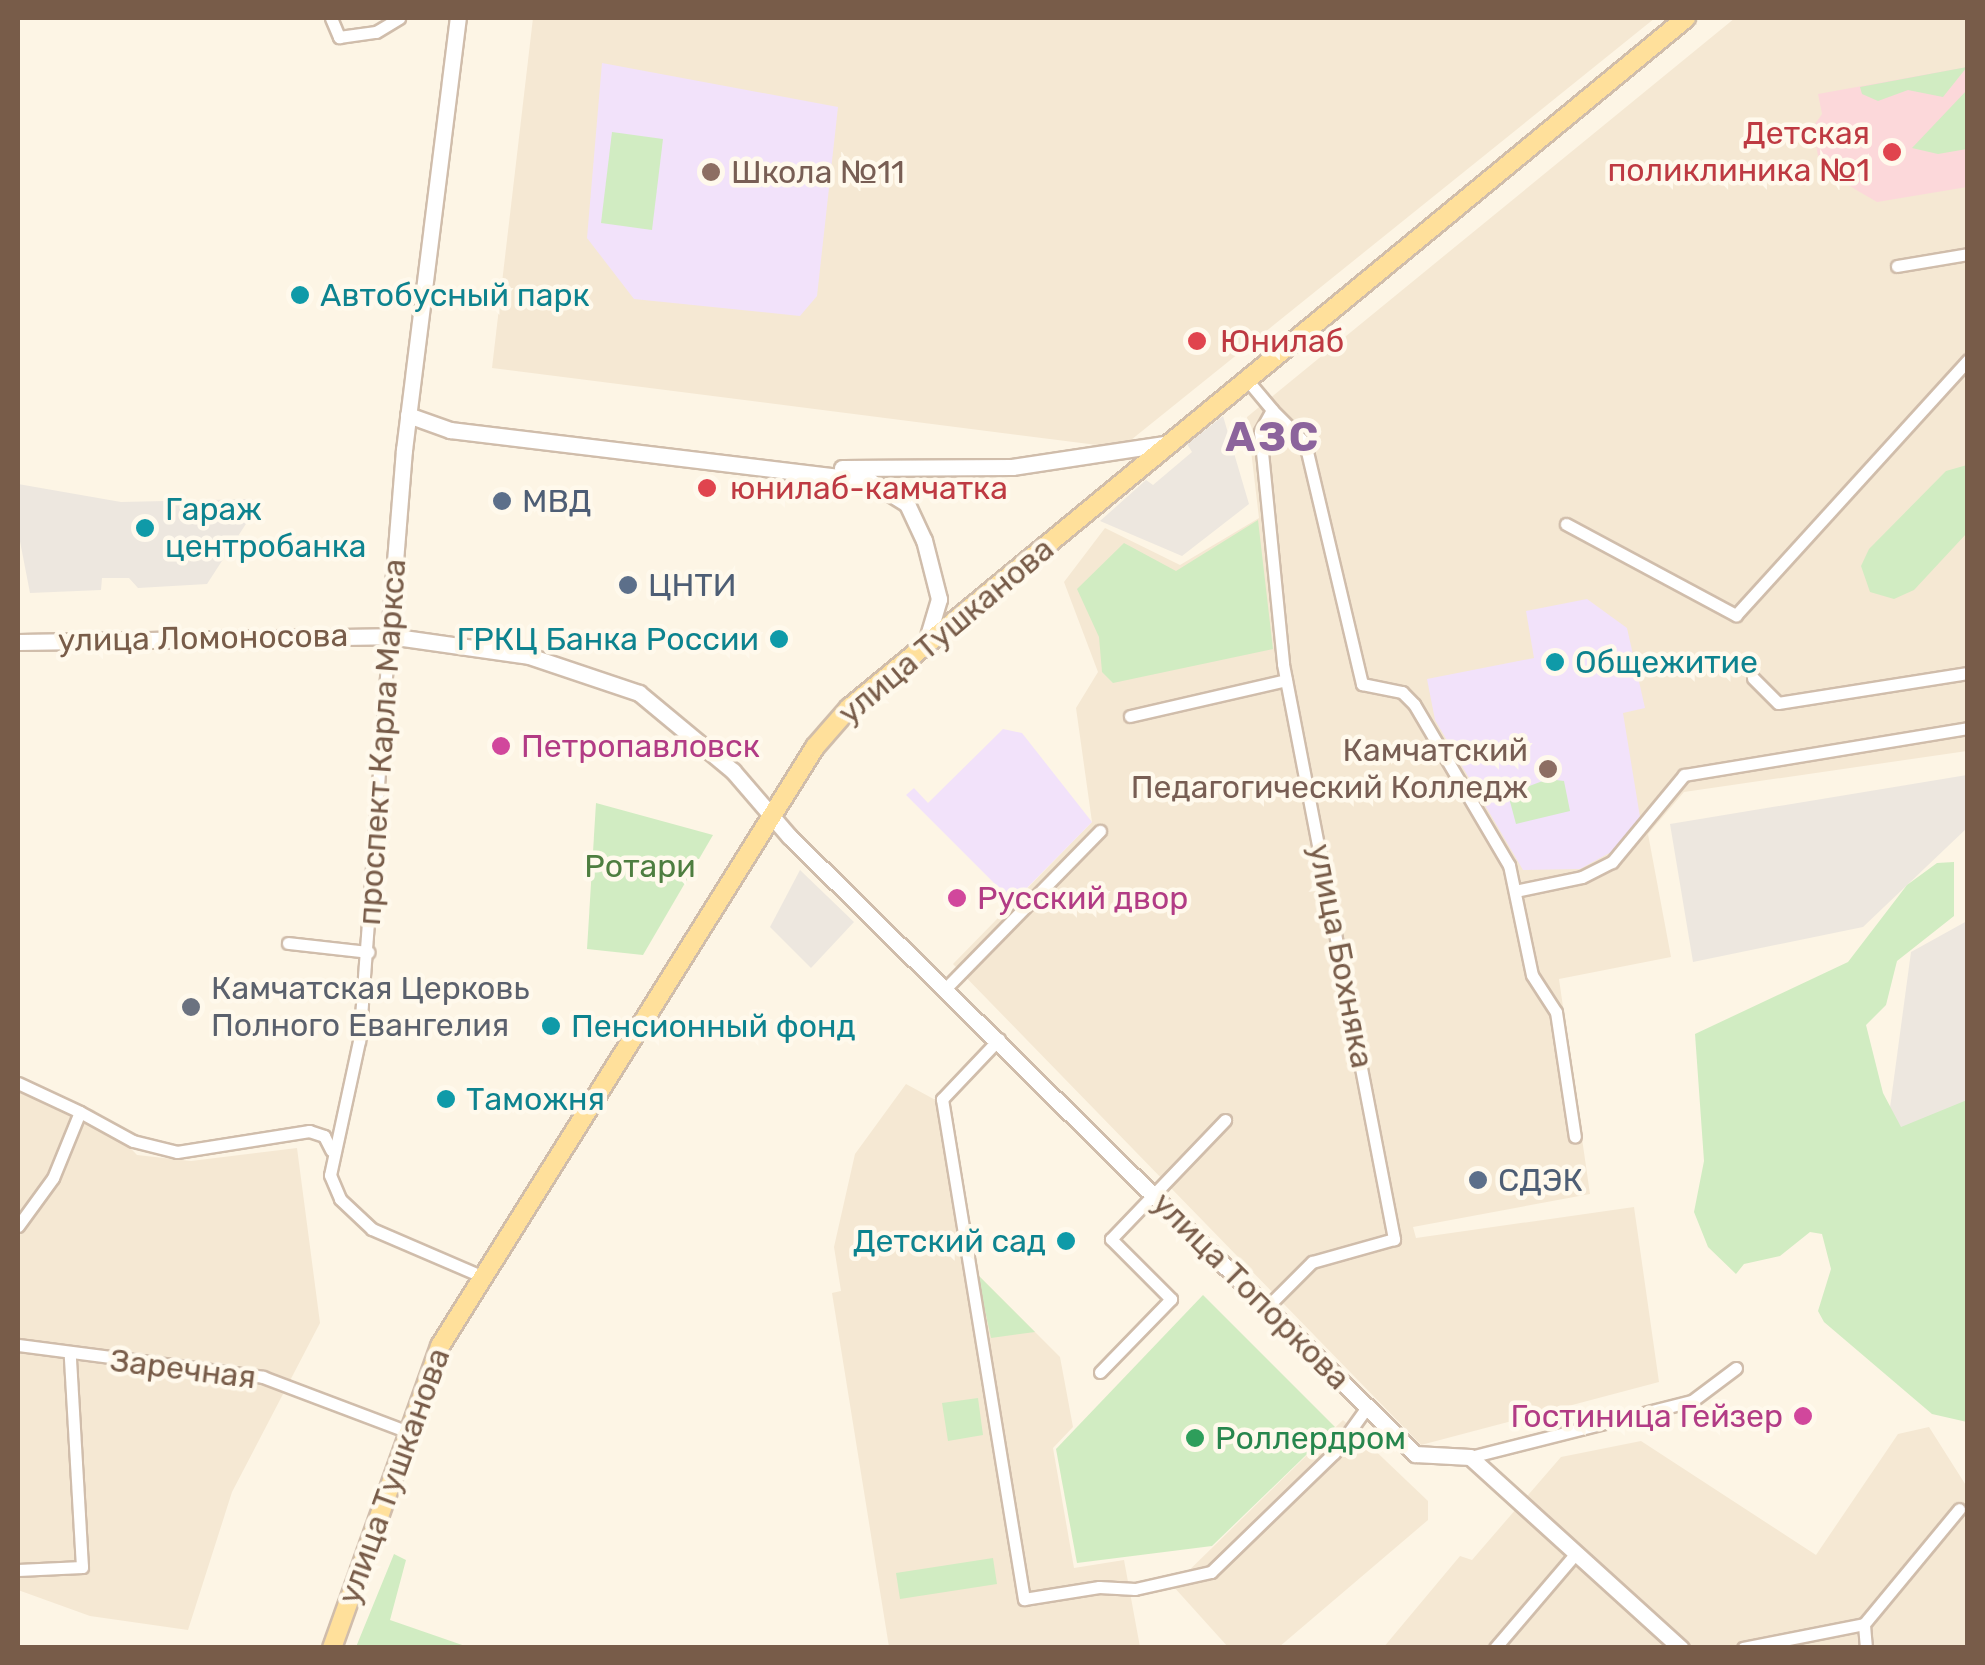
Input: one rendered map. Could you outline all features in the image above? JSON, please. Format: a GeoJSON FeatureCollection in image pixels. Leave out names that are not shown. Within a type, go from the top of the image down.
{"type":"FeatureCollection","features":[{"type":"Feature","properties":{"kind":"main road","name":"проспект Карла Маркса"},"geometry":{"type":"LineString","coordinates":[[388,636],[408,415],[458,18]]}},
{"type":"Feature","properties":{"kind":"main road","name":"улица Тушканова"},"geometry":{"type":"LineString","coordinates":[[332,1648],[406,1431],[440,1346],[770,814],[839,719],[1686,18]]}},
{"type":"Feature","properties":{"kind":"main road"},"geometry":{"type":"LineString","coordinates":[[408,415],[450,430],[862,478],[907,504],[938,599],[925,646]]}},
{"type":"Feature","properties":{"kind":"main road"},"geometry":{"type":"LineString","coordinates":[[796,469],[994,469],[1104,458],[1170,443]]}},
{"type":"Feature","properties":{"kind":"main road","name":"улица Ломоносова"},"geometry":{"type":"LineString","coordinates":[[18,642],[388,636],[493,649],[608,678],[696,736],[770,814]]}},
{"type":"Feature","properties":{"kind":"main road","name":"улица Топоркова"},"geometry":{"type":"LineString","coordinates":[[770,814],[1415,1454],[1470,1457]]}},
{"type":"Feature","properties":{"kind":"main road"},"geometry":{"type":"LineString","coordinates":[[1470,1457],[1682,1648]]}},
{"type":"Feature","properties":{"kind":"street"},"geometry":{"type":"LineString","coordinates":[[331,18],[339,37],[376,32],[398,18]]}},
{"type":"Feature","properties":{"kind":"street"},"geometry":{"type":"LineString","coordinates":[[1898,266],[1968,254]]}},
{"type":"Feature","properties":{"kind":"street"},"geometry":{"type":"LineString","coordinates":[[1566,524],[1736,615],[1968,360]]}},
{"type":"Feature","properties":{"kind":"street"},"geometry":{"type":"LineString","coordinates":[[1248,381],[1305,443],[1362,684],[1402,692],[1414,704],[1509,865],[1532,975],[1556,1012],[1575,1137]]}},
{"type":"Feature","properties":{"kind":"street","name":"улица Бохняка"},"geometry":{"type":"LineString","coordinates":[[1268,1307],[1312,1262],[1394,1239],[1286,680],[1260,432],[1272,410]]}},
{"type":"Feature","properties":{"kind":"street","name":"проспект Карла Маркса"},"geometry":{"type":"LineString","coordinates":[[331,1150],[353,1082],[368,952],[388,636]]}},
{"type":"Feature","properties":{"kind":"street"},"geometry":{"type":"LineString","coordinates":[[1753,678],[1778,703],[1968,673]]}},
{"type":"Feature","properties":{"kind":"street"},"geometry":{"type":"LineString","coordinates":[[1130,716],[1286,680]]}},
{"type":"Feature","properties":{"kind":"street"},"geometry":{"type":"LineString","coordinates":[[1515,891],[1582,877],[1612,862],[1684,775],[1968,728]]}},
{"type":"Feature","properties":{"kind":"street"},"geometry":{"type":"LineString","coordinates":[[946,988],[1100,831]]}},
{"type":"Feature","properties":{"kind":"street"},"geometry":{"type":"LineString","coordinates":[[288,943],[368,952]]}},
{"type":"Feature","properties":{"kind":"street"},"geometry":{"type":"LineString","coordinates":[[999,1039],[942,1099],[1024,1599],[1100,1587],[1135,1589],[1212,1572],[1334,1453],[1367,1408]]}},
{"type":"Feature","properties":{"kind":"street"},"geometry":{"type":"LineString","coordinates":[[18,1083],[132,1140],[177,1152],[306,1131],[322,1135],[331,1150],[335,1190],[362,1221],[481,1276]]}},
{"type":"Feature","properties":{"kind":"street"},"geometry":{"type":"LineString","coordinates":[[18,1226],[52,1178],[80,1112]]}},
{"type":"Feature","properties":{"kind":"street"},"geometry":{"type":"LineString","coordinates":[[1100,1372],[1171,1299],[1111,1239],[1225,1120]]}},
{"type":"Feature","properties":{"kind":"street","name":"Заречная"},"geometry":{"type":"LineString","coordinates":[[18,1345],[70,1356],[262,1377],[406,1431]]}},
{"type":"Feature","properties":{"kind":"street","name":"Заречная"},"geometry":{"type":"LineString","coordinates":[[18,1570],[82,1567],[70,1356]]}},
{"type":"Feature","properties":{"kind":"street"},"geometry":{"type":"LineString","coordinates":[[1470,1457],[1692,1401],[1736,1368]]}},
{"type":"Feature","properties":{"kind":"street"},"geometry":{"type":"LineString","coordinates":[[1743,1648],[1864,1624],[1959,1508]]}},
{"type":"Feature","properties":{"kind":"street"},"geometry":{"type":"LineString","coordinates":[[1494,1648],[1576,1553]]}},
{"type":"Feature","properties":{"kind":"street"},"geometry":{"type":"LineString","coordinates":[[1864,1624],[1866,1648]]}},
{"type":"Feature","properties":{"kind":"shaded area"},"geometry":{"type":"Polygon","coordinates":[[[533,18],[1655,18],[1121,448],[492,368],[533,18]]]}},
{"type":"Feature","properties":{"kind":"shaded area"},"geometry":{"type":"Polygon","coordinates":[[[1735,18],[1967,18],[1967,751],[1684,792],[1648,834],[1671,957],[1559,979],[1590,1194],[1413,1227],[1416,1238],[1634,1207],[1659,1382],[1421,1445],[953,964],[1092,822],[1076,708],[1098,672],[1064,582],[1105,528],[1180,565],[1259,518],[1247,417],[1735,18]]]}},
{"type":"Feature","properties":{"kind":"shaded area","name":"Школа №11"},"geometry":{"type":"Polygon","coordinates":[[[602,63],[838,107],[817,296],[800,316],[634,299],[587,238],[602,63]]]}},
{"type":"Feature","properties":{"kind":"shaded area","name":"Детская поликлиника №1"},"geometry":{"type":"Polygon","coordinates":[[[1967,67],[1967,187],[1877,202],[1834,177],[1822,179],[1813,127],[1822,114],[1818,94],[1967,67]]]}},
{"type":"Feature","properties":{"kind":"shaded area"},"geometry":{"type":"Polygon","coordinates":[[[1223,416],[1249,504],[1182,556],[1100,521],[1146,480],[1153,485],[1192,452],[1187,444],[1223,416]]]}},
{"type":"Feature","properties":{"kind":"shaded area"},"geometry":{"type":"Polygon","coordinates":[[[18,484],[121,502],[253,499],[253,513],[207,584],[138,588],[129,578],[102,578],[101,590],[30,593],[18,531],[18,484]]]}},
{"type":"Feature","properties":{"kind":"shaded area","name":"Камчатский Педагогический Колледж"},"geometry":{"type":"Polygon","coordinates":[[[1587,599],[1627,628],[1645,708],[1623,713],[1640,817],[1613,851],[1580,869],[1523,870],[1435,720],[1427,679],[1534,658],[1526,611],[1587,599]]]}},
{"type":"Feature","properties":{"kind":"shaded area"},"geometry":{"type":"Polygon","coordinates":[[[1003,729],[1022,733],[1092,822],[1017,898],[1007,896],[906,795],[914,788],[928,803],[1003,729]]]}},
{"type":"Feature","properties":{"kind":"shaded area"},"geometry":{"type":"Polygon","coordinates":[[[1967,775],[1967,828],[1863,927],[1693,962],[1670,824],[1967,775]]]}},
{"type":"Feature","properties":{"kind":"shaded area"},"geometry":{"type":"Polygon","coordinates":[[[800,870],[854,922],[811,968],[770,927],[800,870]]]}},
{"type":"Feature","properties":{"kind":"shaded area"},"geometry":{"type":"Polygon","coordinates":[[[1967,921],[1967,1124],[1905,1144],[1889,1115],[1911,952],[1967,921]]]}},
{"type":"Feature","properties":{"kind":"shaded area"},"geometry":{"type":"Polygon","coordinates":[[[18,1082],[94,1110],[137,1155],[191,1161],[297,1148],[320,1323],[232,1492],[188,1630],[90,1616],[18,1590],[18,1082]]]}},
{"type":"Feature","properties":{"kind":"shaded area"},"geometry":{"type":"Polygon","coordinates":[[[906,1084],[952,1109],[977,1274],[1060,1357],[1073,1427],[1053,1448],[1074,1568],[1124,1560],[1140,1647],[889,1647],[832,1293],[841,1291],[834,1247],[855,1154],[906,1084]]]}},
{"type":"Feature","properties":{"kind":"shaded area"},"geometry":{"type":"Polygon","coordinates":[[[1343,1420],[1428,1501],[1428,1520],[1279,1647],[1228,1647],[1173,1586],[1343,1420]]]}},
{"type":"Feature","properties":{"kind":"shaded area"},"geometry":{"type":"Polygon","coordinates":[[[1929,1427],[1967,1487],[1967,1647],[1383,1648],[1460,1556],[1472,1560],[1561,1457],[1641,1441],[1816,1555],[1898,1434],[1929,1427]]]}},
{"type":"Feature","properties":{"kind":"green space"},"geometry":{"type":"Polygon","coordinates":[[[1967,67],[1943,97],[1908,90],[1878,101],[1862,94],[1860,87],[1967,67]]]}},
{"type":"Feature","properties":{"kind":"green space"},"geometry":{"type":"Polygon","coordinates":[[[1967,90],[1967,149],[1938,154],[1912,148],[1967,90]]]}},
{"type":"Feature","properties":{"kind":"green space"},"geometry":{"type":"Polygon","coordinates":[[[612,132],[663,139],[652,230],[601,223],[612,132]]]}},
{"type":"Feature","properties":{"kind":"green space"},"geometry":{"type":"Polygon","coordinates":[[[1967,465],[1967,533],[1914,590],[1894,599],[1870,592],[1861,566],[1869,549],[1946,471],[1967,465]]]}},
{"type":"Feature","properties":{"kind":"green space"},"geometry":{"type":"Polygon","coordinates":[[[1258,520],[1273,649],[1113,683],[1102,672],[1099,637],[1077,589],[1124,543],[1176,571],[1258,520]]]}},
{"type":"Feature","properties":{"kind":"green space"},"geometry":{"type":"Polygon","coordinates":[[[1548,779],[1564,781],[1570,811],[1516,824],[1508,794],[1548,779]]]}},
{"type":"Feature","properties":{"kind":"green space","name":"Ротари"},"geometry":{"type":"Polygon","coordinates":[[[596,803],[713,835],[643,955],[587,949],[596,803]]]}},
{"type":"Feature","properties":{"kind":"green space"},"geometry":{"type":"Polygon","coordinates":[[[1954,862],[1954,916],[1897,961],[1886,1005],[1866,1025],[1883,1093],[1901,1127],[1967,1100],[1967,1422],[1932,1414],[1824,1322],[1818,1311],[1831,1269],[1822,1234],[1810,1232],[1780,1256],[1744,1264],[1736,1274],[1708,1247],[1694,1212],[1704,1161],[1695,1034],[1848,962],[1907,885],[1937,863],[1954,862]]]}},
{"type":"Feature","properties":{"kind":"green space"},"geometry":{"type":"Polygon","coordinates":[[[977,1274],[1035,1332],[991,1338],[977,1274]]]}},
{"type":"Feature","properties":{"kind":"green space","name":"Роллердром"},"geometry":{"type":"Polygon","coordinates":[[[1203,1295],[1335,1427],[1212,1546],[1077,1563],[1056,1449],[1203,1295]]]}},
{"type":"Feature","properties":{"kind":"green space"},"geometry":{"type":"Polygon","coordinates":[[[978,1398],[983,1435],[948,1441],[942,1403],[978,1398]]]}},
{"type":"Feature","properties":{"kind":"green space"},"geometry":{"type":"Polygon","coordinates":[[[394,1554],[406,1560],[390,1620],[468,1647],[356,1647],[394,1554]]]}},
{"type":"Feature","properties":{"kind":"green space"},"geometry":{"type":"Polygon","coordinates":[[[993,1558],[997,1584],[900,1599],[896,1573],[993,1558]]]}},
{"type":"Feature","properties":{"kind":"place","name":"Детская поликлиника №1"},"geometry":{"type":"Point","coordinates":[1892,152]}},
{"type":"Feature","properties":{"kind":"place","name":"Школа №11"},"geometry":{"type":"Point","coordinates":[711,172]}},
{"type":"Feature","properties":{"kind":"place","name":"Автобусный парк"},"geometry":{"type":"Point","coordinates":[300,295]}},
{"type":"Feature","properties":{"kind":"place","name":"Юнилаб"},"geometry":{"type":"Point","coordinates":[1197,341]}},
{"type":"Feature","properties":{"kind":"place","name":"юнилаб-камчатка"},"geometry":{"type":"Point","coordinates":[707,488]}},
{"type":"Feature","properties":{"kind":"place","name":"МВД"},"geometry":{"type":"Point","coordinates":[502,501]}},
{"type":"Feature","properties":{"kind":"place","name":"Гараж центробанка"},"geometry":{"type":"Point","coordinates":[145,528]}},
{"type":"Feature","properties":{"kind":"place","name":"ЦНТИ"},"geometry":{"type":"Point","coordinates":[628,585]}},
{"type":"Feature","properties":{"kind":"place","name":"ГРКЦ Банка России"},"geometry":{"type":"Point","coordinates":[779,639]}},
{"type":"Feature","properties":{"kind":"place","name":"Общежитие"},"geometry":{"type":"Point","coordinates":[1555,662]}},
{"type":"Feature","properties":{"kind":"place","name":"Петропавловск"},"geometry":{"type":"Point","coordinates":[501,746]}},
{"type":"Feature","properties":{"kind":"place","name":"Камчатский Педагогический Колледж"},"geometry":{"type":"Point","coordinates":[1548,769]}},
{"type":"Feature","properties":{"kind":"place","name":"Русский двор"},"geometry":{"type":"Point","coordinates":[957,898]}},
{"type":"Feature","properties":{"kind":"place","name":"Камчатская Церковь Полного Евангелия"},"geometry":{"type":"Point","coordinates":[191,1007]}},
{"type":"Feature","properties":{"kind":"place","name":"Пенсионный фонд"},"geometry":{"type":"Point","coordinates":[551,1026]}},
{"type":"Feature","properties":{"kind":"place","name":"Таможня"},"geometry":{"type":"Point","coordinates":[446,1099]}},
{"type":"Feature","properties":{"kind":"place","name":"СДЭК"},"geometry":{"type":"Point","coordinates":[1478,1180]}},
{"type":"Feature","properties":{"kind":"place","name":"Детский сад"},"geometry":{"type":"Point","coordinates":[1066,1241]}},
{"type":"Feature","properties":{"kind":"place","name":"Гостиница Гейзер"},"geometry":{"type":"Point","coordinates":[1803,1416]}},
{"type":"Feature","properties":{"kind":"place","name":"Роллердром"},"geometry":{"type":"Point","coordinates":[1195,1438]}},
{"type":"Feature","properties":{"kind":"district","name":"АЗС"},"geometry":{"type":"Point","coordinates":[1273,437]}}]}
